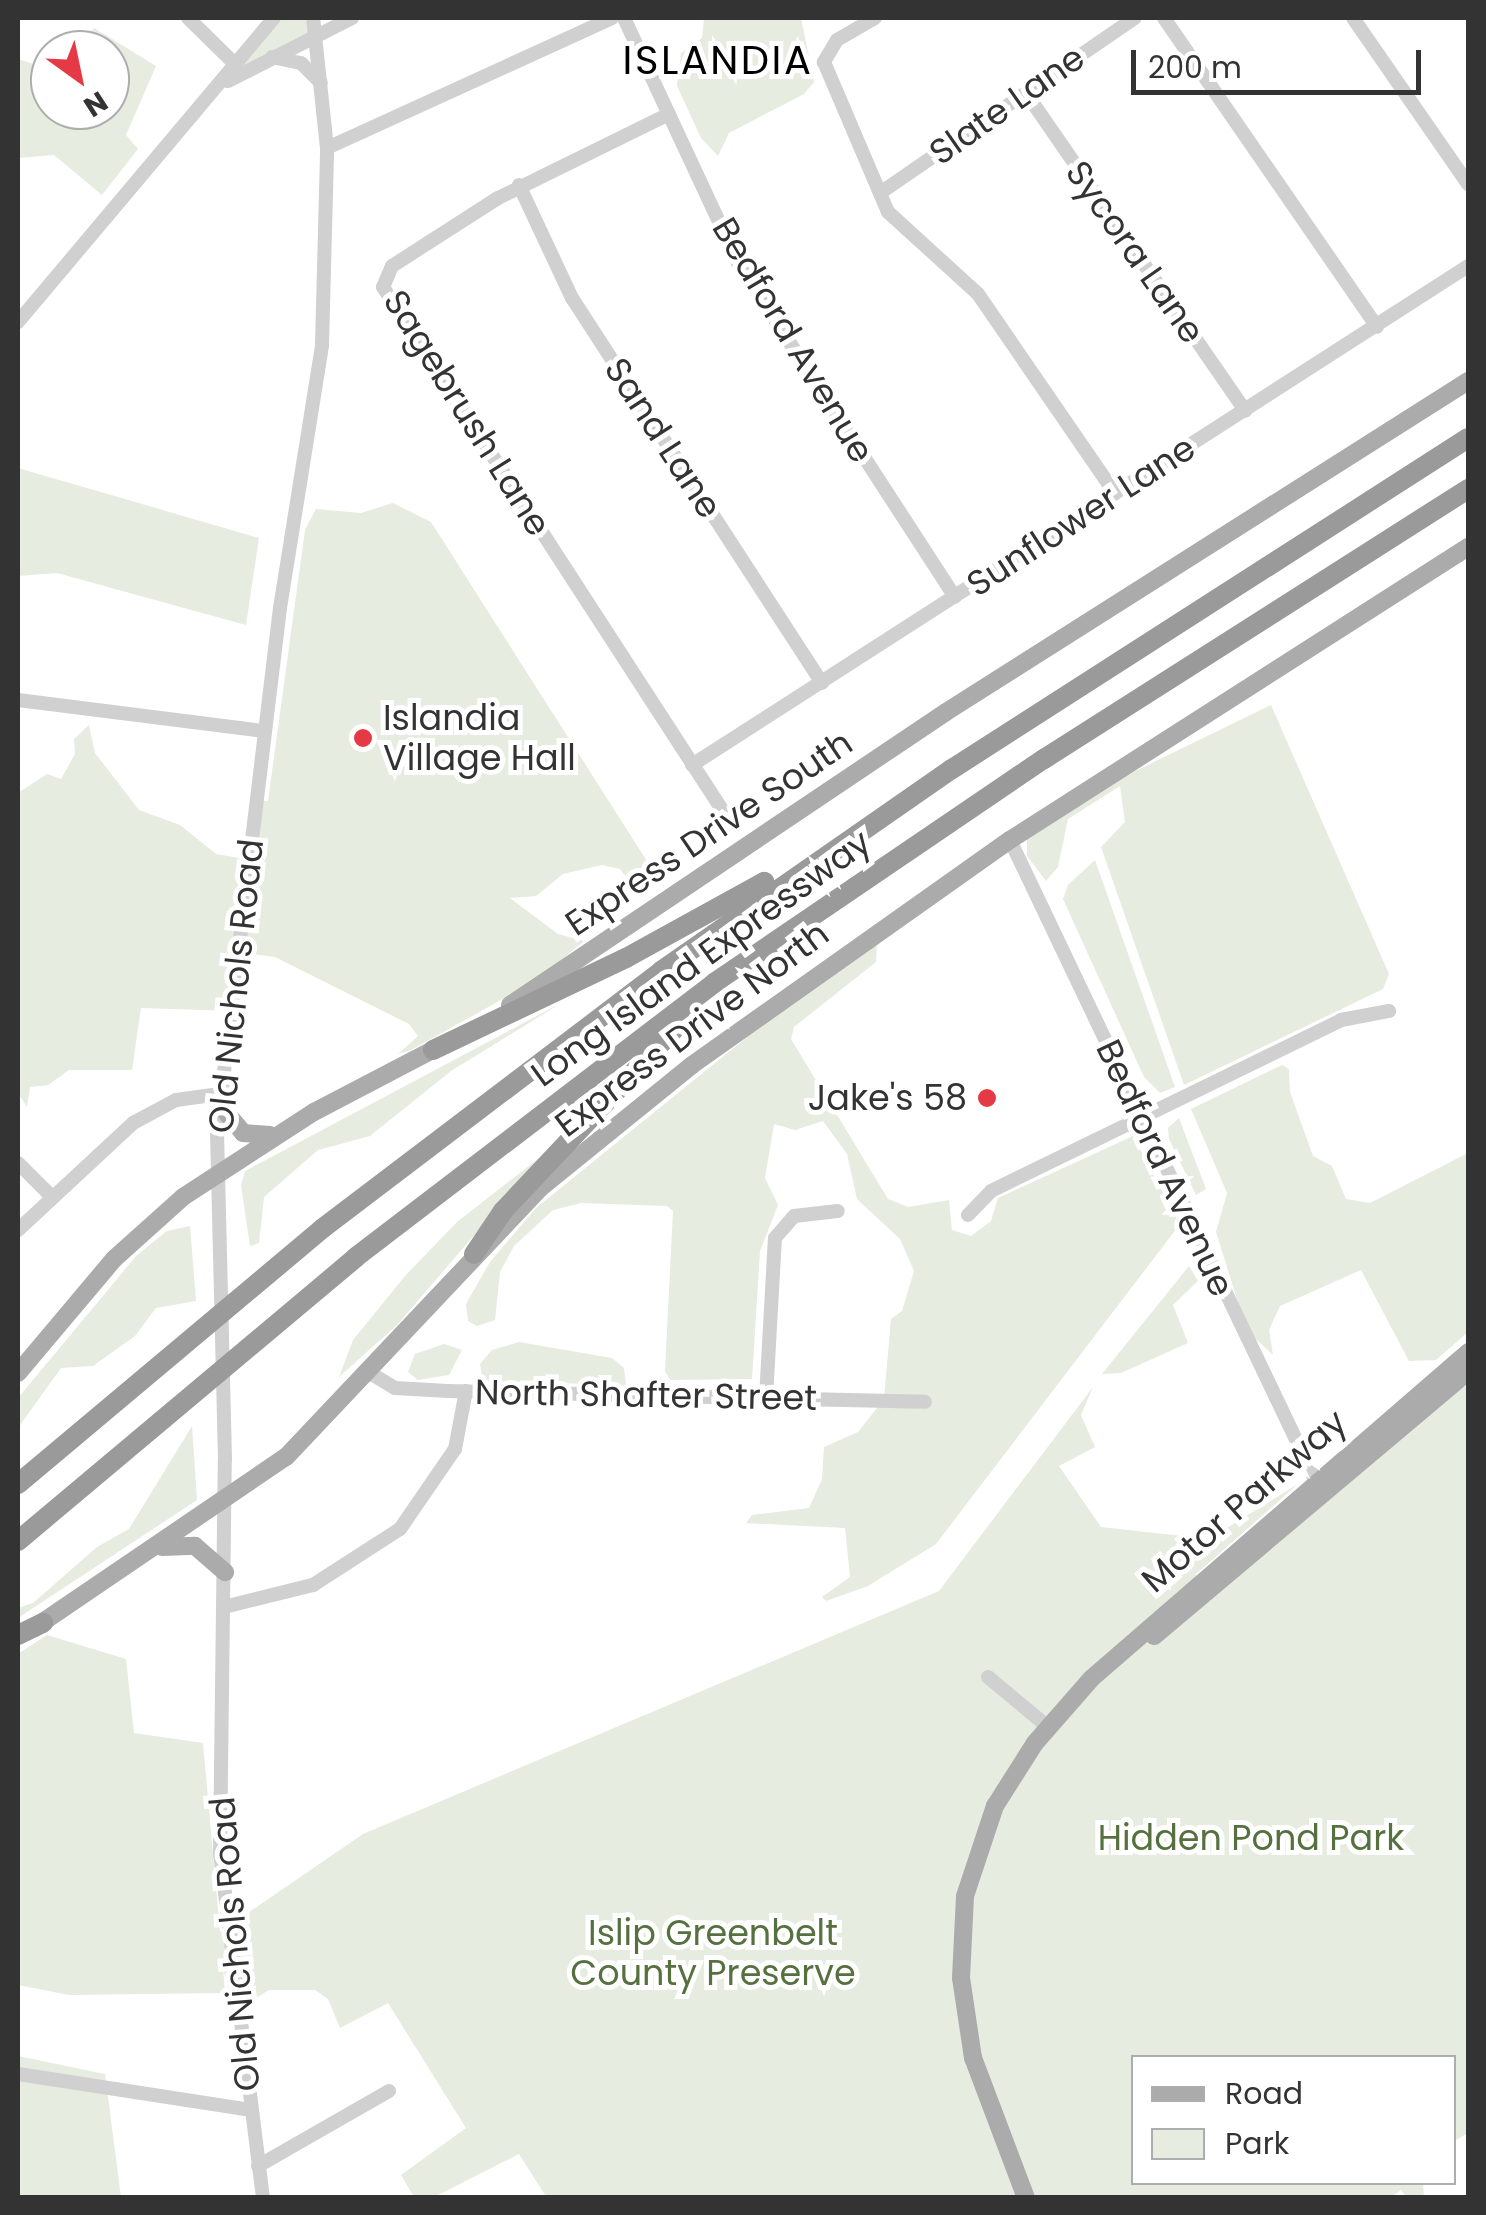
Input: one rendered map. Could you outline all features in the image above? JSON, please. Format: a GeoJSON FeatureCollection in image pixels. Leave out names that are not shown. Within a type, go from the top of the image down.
{"type":"FeatureCollection","features":[{"type":"Feature","properties":{"kind":"highway","name":"Long Island Expressway"},"geometry":{"type":"LineString","coordinates":[[18,1484],[435,1139],[846,841],[1468,438]]}},
{"type":"Feature","properties":{"kind":"highway","name":"Long Island Expressway"},"geometry":{"type":"LineString","coordinates":[[18,1541],[328,1279],[714,982],[1044,759],[1468,490]]}},
{"type":"Feature","properties":{"kind":"highway"},"geometry":{"type":"LineString","coordinates":[[433,1050],[662,940],[807,854],[846,841]]}},
{"type":"Feature","properties":{"kind":"highway"},"geometry":{"type":"LineString","coordinates":[[474,1254],[503,1212],[714,982]]}},
{"type":"Feature","properties":{"kind":"highway"},"geometry":{"type":"LineString","coordinates":[[18,1637],[43,1623]]}},
{"type":"Feature","properties":{"kind":"main road","name":"Express Drive South"},"geometry":{"type":"LineString","coordinates":[[21,1361],[114,1259],[218,1171],[275,1134],[433,1050],[564,972],[946,712],[1468,381]]}},
{"type":"Feature","properties":{"kind":"main road","name":"Express Drive North"},"geometry":{"type":"LineString","coordinates":[[43,1623],[161,1548],[286,1457],[370,1373],[474,1254],[621,1119],[1010,840],[1468,547]]}},
{"type":"Feature","properties":{"kind":"main road"},"geometry":{"type":"LineString","coordinates":[[219,1099],[243,1133],[275,1134]]}},
{"type":"Feature","properties":{"kind":"main road","name":"Motor Parkway"},"geometry":{"type":"LineString","coordinates":[[1026,2198],[973,2058],[960,1938],[969,1874],[985,1827],[1048,1727],[1067,1704],[1319,1489],[1461,1377],[1468,1352]]}},
{"type":"Feature","properties":{"kind":"main road"},"geometry":{"type":"LineString","coordinates":[[161,1548],[194,1546],[225,1572]]}},
{"type":"Feature","properties":{"kind":"street"},"geometry":{"type":"LineString","coordinates":[[188,18],[239,67]]}},
{"type":"Feature","properties":{"kind":"street"},"geometry":{"type":"LineString","coordinates":[[18,322],[239,67],[274,18]]}},
{"type":"Feature","properties":{"kind":"street","name":"Old Nichols Road"},"geometry":{"type":"LineString","coordinates":[[263,2198],[220,1854],[225,1572],[219,1099],[266,730],[322,345],[328,148],[313,18]]}},
{"type":"Feature","properties":{"kind":"street"},"geometry":{"type":"LineString","coordinates":[[239,67],[271,57],[352,18]]}},
{"type":"Feature","properties":{"kind":"street"},"geometry":{"type":"LineString","coordinates":[[328,148],[612,18]]}},
{"type":"Feature","properties":{"kind":"street","name":"Bedford Avenue"},"geometry":{"type":"LineString","coordinates":[[624,18],[738,263],[955,597]]}},
{"type":"Feature","properties":{"kind":"street"},"geometry":{"type":"LineString","coordinates":[[875,18],[837,40],[824,62],[880,193],[898,225],[978,294],[1115,493]]}},
{"type":"Feature","properties":{"kind":"street","name":"Slate Lane"},"geometry":{"type":"LineString","coordinates":[[880,193],[1135,18]]}},
{"type":"Feature","properties":{"kind":"street"},"geometry":{"type":"LineString","coordinates":[[1164,18],[1377,327]]}},
{"type":"Feature","properties":{"kind":"street"},"geometry":{"type":"LineString","coordinates":[[1353,18],[1468,184]]}},
{"type":"Feature","properties":{"kind":"street"},"geometry":{"type":"LineString","coordinates":[[271,57],[301,64],[322,84]]}},
{"type":"Feature","properties":{"kind":"street","name":"Sycora Lane"},"geometry":{"type":"LineString","coordinates":[[1026,93],[1245,411]]}},
{"type":"Feature","properties":{"kind":"street","name":"Sagebrush Lane"},"geometry":{"type":"LineString","coordinates":[[669,114],[520,185],[392,266],[383,288],[732,825]]}},
{"type":"Feature","properties":{"kind":"street","name":"Sand Lane"},"geometry":{"type":"LineString","coordinates":[[520,185],[572,298],[822,683]]}},
{"type":"Feature","properties":{"kind":"street","name":"Sunflower Lane"},"geometry":{"type":"LineString","coordinates":[[692,765],[1468,266]]}},
{"type":"Feature","properties":{"kind":"street"},"geometry":{"type":"LineString","coordinates":[[18,293],[32,306]]}},
{"type":"Feature","properties":{"kind":"street"},"geometry":{"type":"LineString","coordinates":[[18,700],[266,730]]}},
{"type":"Feature","properties":{"kind":"street","name":"Bedford Avenue"},"geometry":{"type":"LineString","coordinates":[[1010,840],[1319,1489]]}},
{"type":"Feature","properties":{"kind":"street"},"geometry":{"type":"LineString","coordinates":[[968,1215],[991,1191],[1358,1012],[1388,1011]]}},
{"type":"Feature","properties":{"kind":"street"},"geometry":{"type":"LineString","coordinates":[[18,1230],[50,1194],[143,1117],[176,1100],[219,1099]]}},
{"type":"Feature","properties":{"kind":"street"},"geometry":{"type":"LineString","coordinates":[[18,1163],[50,1194]]}},
{"type":"Feature","properties":{"kind":"street"},"geometry":{"type":"LineString","coordinates":[[766,1398],[775,1238],[794,1216],[838,1210]]}},
{"type":"Feature","properties":{"kind":"street","name":"North Shafter Street"},"geometry":{"type":"LineString","coordinates":[[370,1373],[395,1388],[926,1402]]}},
{"type":"Feature","properties":{"kind":"street"},"geometry":{"type":"LineString","coordinates":[[224,1607],[259,1604],[313,1585],[400,1529],[456,1448],[466,1391]]}},
{"type":"Feature","properties":{"kind":"street"},"geometry":{"type":"LineString","coordinates":[[988,1677],[1048,1727]]}},
{"type":"Feature","properties":{"kind":"street"},"geometry":{"type":"LineString","coordinates":[[18,2074],[250,2110]]}},
{"type":"Feature","properties":{"kind":"street"},"geometry":{"type":"LineString","coordinates":[[258,2166],[389,2091]]}},
{"type":"Feature","properties":{"kind":"green space"},"geometry":{"type":"Polygon","coordinates":[[[275,18],[312,18],[314,36],[242,70],[236,63],[275,18]]]}},
{"type":"Feature","properties":{"kind":"green space"},"geometry":{"type":"Polygon","coordinates":[[[704,18],[801,18],[814,82],[804,94],[729,133],[718,156],[701,138],[677,86],[681,53],[702,38],[704,18]]]}},
{"type":"Feature","properties":{"kind":"green space"},"geometry":{"type":"Polygon","coordinates":[[[130,50],[156,66],[130,126],[130,50]]]}},
{"type":"Feature","properties":{"kind":"green space"},"geometry":{"type":"Polygon","coordinates":[[[18,59],[30,63],[30,130],[128,130],[126,135],[138,149],[102,195],[54,155],[18,158],[18,59]]]}},
{"type":"Feature","properties":{"kind":"green space"},"geometry":{"type":"Polygon","coordinates":[[[18,468],[259,538],[246,625],[57,573],[18,576],[18,468]]]}},
{"type":"Feature","properties":{"kind":"green space"},"geometry":{"type":"Polygon","coordinates":[[[393,503],[431,522],[652,869],[636,891],[620,869],[602,865],[563,874],[536,896],[510,898],[558,934],[584,941],[537,980],[411,1050],[398,1054],[418,1036],[409,1024],[275,957],[252,954],[243,941],[234,1011],[141,1008],[132,1070],[69,1070],[48,1085],[30,1087],[27,1107],[18,1093],[18,793],[47,774],[61,779],[75,754],[74,739],[89,725],[95,753],[139,810],[180,825],[216,854],[250,860],[257,801],[268,801],[305,530],[316,509],[361,513],[393,503]]]}},
{"type":"Feature","properties":{"kind":"green space"},"geometry":{"type":"Polygon","coordinates":[[[1271,705],[1389,974],[1383,989],[1184,1085],[1101,847],[1125,822],[1120,786],[1068,819],[1058,867],[1046,881],[1027,856],[1027,835],[1125,776],[1271,705]]]}},
{"type":"Feature","properties":{"kind":"green space"},"geometry":{"type":"Polygon","coordinates":[[[1095,860],[1175,1087],[1160,1093],[1144,1077],[1063,899],[1068,885],[1095,860]]]}},
{"type":"Feature","properties":{"kind":"green space"},"geometry":{"type":"Polygon","coordinates":[[[877,941],[876,962],[794,1027],[791,1039],[888,1199],[908,1207],[949,1200],[952,1230],[971,1236],[991,1221],[998,1198],[1133,1136],[1180,1224],[936,1544],[868,1586],[826,1601],[822,1597],[850,1577],[845,1528],[746,1523],[752,1515],[809,1508],[822,1479],[824,1447],[858,1432],[884,1399],[891,1319],[902,1311],[914,1271],[900,1239],[857,1199],[847,1154],[823,1121],[795,1130],[774,1124],[765,1178],[778,1205],[760,1251],[752,1379],[670,1380],[665,1371],[673,1211],[667,1206],[581,1203],[553,1210],[514,1246],[500,1272],[495,1320],[477,1326],[468,1321],[466,1304],[490,1262],[536,1208],[762,1025],[877,941]]]}},
{"type":"Feature","properties":{"kind":"green space"},"geometry":{"type":"Polygon","coordinates":[[[563,1002],[451,1071],[370,1136],[318,1150],[264,1197],[259,1243],[250,1246],[241,1185],[245,1171],[563,1002]]]}},
{"type":"Feature","properties":{"kind":"green space"},"geometry":{"type":"Polygon","coordinates":[[[1282,1065],[1289,1069],[1290,1092],[1313,1156],[1332,1166],[1346,1199],[1370,1203],[1468,1153],[1468,1332],[1436,1360],[1409,1361],[1361,1270],[1280,1306],[1269,1330],[1273,1355],[1247,1331],[1216,1232],[1227,1193],[1191,1109],[1282,1065]]]}},
{"type":"Feature","properties":{"kind":"green space"},"geometry":{"type":"Polygon","coordinates":[[[1179,1118],[1206,1189],[1196,1195],[1169,1139],[1168,1128],[1179,1118]]]}},
{"type":"Feature","properties":{"kind":"green space"},"geometry":{"type":"Polygon","coordinates":[[[544,1154],[397,1325],[339,1377],[353,1340],[405,1276],[457,1222],[544,1154]]]}},
{"type":"Feature","properties":{"kind":"green space"},"geometry":{"type":"Polygon","coordinates":[[[190,1226],[196,1301],[156,1308],[135,1336],[93,1366],[61,1368],[18,1428],[18,1398],[137,1255],[167,1231],[190,1226]]]}},
{"type":"Feature","properties":{"kind":"green space"},"geometry":{"type":"Polygon","coordinates":[[[1189,1266],[1198,1281],[1173,1305],[1188,1343],[1121,1373],[1102,1374],[1189,1266]]]}},
{"type":"Feature","properties":{"kind":"green space"},"geometry":{"type":"Polygon","coordinates":[[[519,1342],[612,1358],[624,1368],[626,1385],[483,1381],[480,1364],[492,1350],[519,1342]]]}},
{"type":"Feature","properties":{"kind":"green space"},"geometry":{"type":"Polygon","coordinates":[[[444,1344],[462,1350],[449,1375],[418,1380],[408,1372],[415,1354],[444,1344]]]}},
{"type":"Feature","properties":{"kind":"green space"},"geometry":{"type":"Polygon","coordinates":[[[1459,1380],[1468,1390],[1468,2133],[1456,2140],[1456,2055],[1131,2055],[1131,2185],[1423,2185],[1424,2197],[1406,2197],[1401,2190],[1390,2198],[547,2198],[519,2154],[434,2197],[414,2197],[401,2175],[466,2128],[388,2003],[340,2028],[328,1999],[315,1990],[269,1990],[233,2012],[223,1967],[225,1993],[69,1995],[18,1985],[18,1654],[47,1635],[126,1659],[134,1733],[203,1743],[220,1932],[363,1834],[939,1591],[1093,1387],[1081,1415],[1095,1447],[1059,1466],[1101,1527],[1209,1539],[1298,1484],[1195,1575],[1207,1574],[1096,1684],[1459,1380]]]}},
{"type":"Feature","properties":{"kind":"green space"},"geometry":{"type":"Polygon","coordinates":[[[192,1426],[197,1500],[18,1618],[18,1608],[33,1603],[97,1547],[129,1529],[192,1426]]]}},
{"type":"Feature","properties":{"kind":"green space"},"geometry":{"type":"Polygon","coordinates":[[[18,2056],[105,2074],[121,2197],[18,2197],[18,2056]]]}},
{"type":"Feature","properties":{"kind":"place","name":"Islandia Village Hall"},"geometry":{"type":"Point","coordinates":[363,738]}},
{"type":"Feature","properties":{"kind":"place","name":"Jake's 58"},"geometry":{"type":"Point","coordinates":[987,1098]}},
{"type":"Feature","properties":{"kind":"district","name":"ISLANDIA"},"geometry":{"type":"Point","coordinates":[718,60]}},
{"type":"Feature","properties":{"kind":"park label","name":"Hidden Pond Park"},"geometry":{"type":"Point","coordinates":[1251,1838]}},
{"type":"Feature","properties":{"kind":"park label","name":"Islip Greenbelt County Preserve"},"geometry":{"type":"Point","coordinates":[713,1953]}}]}
